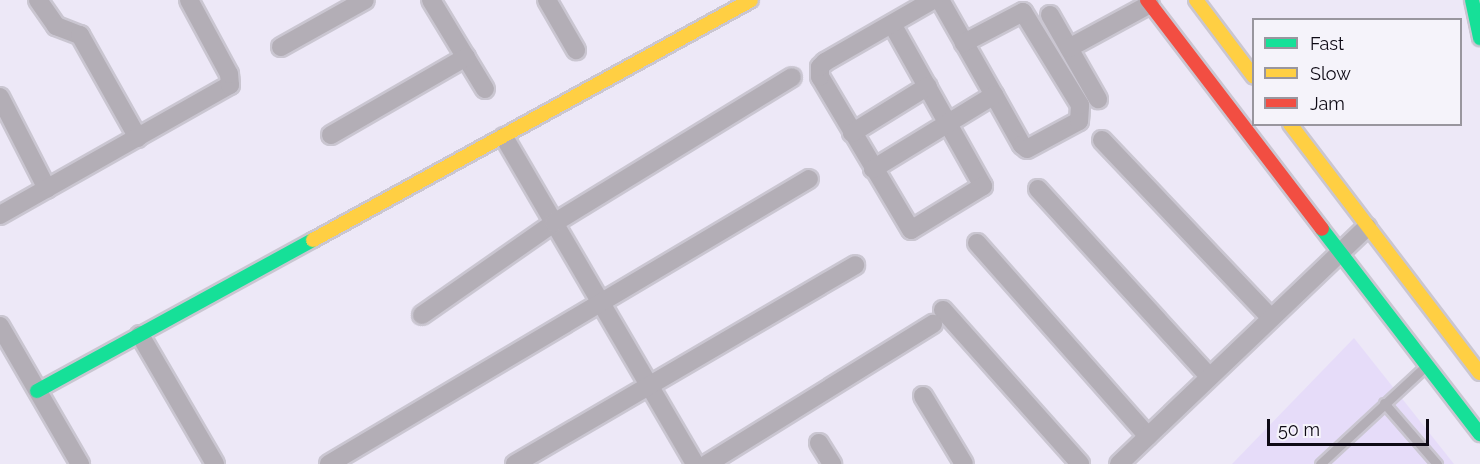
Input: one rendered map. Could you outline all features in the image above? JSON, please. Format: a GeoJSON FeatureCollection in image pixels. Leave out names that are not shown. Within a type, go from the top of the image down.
{"type":"FeatureCollection","features":[{"type":"Feature","properties":{"kind":"street"},"geometry":{"type":"LineString","coordinates":[[38,0],[56,26],[80,35],[138,138]]}},
{"type":"Feature","properties":{"kind":"street"},"geometry":{"type":"LineString","coordinates":[[0,215],[230,85],[230,74],[189,0]]}},
{"type":"Feature","properties":{"kind":"street"},"geometry":{"type":"LineString","coordinates":[[280,47],[365,0]]}},
{"type":"Feature","properties":{"kind":"street"},"geometry":{"type":"LineString","coordinates":[[430,0],[485,89]]}},
{"type":"Feature","properties":{"kind":"street"},"geometry":{"type":"LineString","coordinates":[[37,391],[752,0]]}},
{"type":"Feature","properties":{"kind":"street"},"geometry":{"type":"LineString","coordinates":[[892,24],[981,177],[981,192],[911,230],[852,133],[820,67],[892,24],[933,0]]}},
{"type":"Feature","properties":{"kind":"street"},"geometry":{"type":"LineString","coordinates":[[940,0],[964,43],[994,95],[1027,149],[1079,121],[1081,113],[1023,12],[964,43]]}},
{"type":"Feature","properties":{"kind":"street"},"geometry":{"type":"LineString","coordinates":[[1196,0],[1252,74]]}},
{"type":"Feature","properties":{"kind":"street"},"geometry":{"type":"LineString","coordinates":[[1472,0],[1480,38]]}},
{"type":"Feature","properties":{"kind":"street"},"geometry":{"type":"LineString","coordinates":[[549,1],[576,50]]}},
{"type":"Feature","properties":{"kind":"street"},"geometry":{"type":"LineString","coordinates":[[1069,48],[1149,2],[1480,434]]}},
{"type":"Feature","properties":{"kind":"street"},"geometry":{"type":"LineString","coordinates":[[1050,15],[1098,99]]}},
{"type":"Feature","properties":{"kind":"street"},"geometry":{"type":"LineString","coordinates":[[331,135],[466,57]]}},
{"type":"Feature","properties":{"kind":"street"},"geometry":{"type":"LineString","coordinates":[[422,315],[554,223],[792,77]]}},
{"type":"Feature","properties":{"kind":"street"},"geometry":{"type":"LineString","coordinates":[[852,133],[928,86]]}},
{"type":"Feature","properties":{"kind":"street"},"geometry":{"type":"LineString","coordinates":[[873,169],[994,95]]}},
{"type":"Feature","properties":{"kind":"street"},"geometry":{"type":"LineString","coordinates":[[0,97],[47,189]]}},
{"type":"Feature","properties":{"kind":"street"},"geometry":{"type":"LineString","coordinates":[[1291,126],[1480,373]]}},
{"type":"Feature","properties":{"kind":"street"},"geometry":{"type":"LineString","coordinates":[[504,137],[695,464]]}},
{"type":"Feature","properties":{"kind":"street"},"geometry":{"type":"LineString","coordinates":[[1102,140],[1269,317]]}},
{"type":"Feature","properties":{"kind":"street"},"geometry":{"type":"LineString","coordinates":[[329,464],[599,300],[809,179]]}},
{"type":"Feature","properties":{"kind":"street"},"geometry":{"type":"LineString","coordinates":[[1038,189],[1209,376]]}},
{"type":"Feature","properties":{"kind":"street"},"geometry":{"type":"LineString","coordinates":[[1119,464],[1339,248],[1367,227]]}},
{"type":"Feature","properties":{"kind":"street"},"geometry":{"type":"LineString","coordinates":[[977,243],[1148,436]]}},
{"type":"Feature","properties":{"kind":"street"},"geometry":{"type":"LineString","coordinates":[[515,464],[855,265]]}},
{"type":"Feature","properties":{"kind":"street"},"geometry":{"type":"LineString","coordinates":[[707,464],[938,317],[1080,464]]}},
{"type":"Feature","properties":{"kind":"street"},"geometry":{"type":"LineString","coordinates":[[0,326],[80,464]]}},
{"type":"Feature","properties":{"kind":"street"},"geometry":{"type":"LineString","coordinates":[[140,335],[215,464]]}},
{"type":"Feature","properties":{"kind":"street"},"geometry":{"type":"LineString","coordinates":[[923,396],[964,464]]}},
{"type":"Feature","properties":{"kind":"street"},"geometry":{"type":"LineString","coordinates":[[819,442],[832,464]]}},
{"type":"Feature","properties":{"kind":"lane"},"geometry":{"type":"LineString","coordinates":[[1320,464],[1427,364]]}},
{"type":"Feature","properties":{"kind":"lane"},"geometry":{"type":"LineString","coordinates":[[1384,403],[1437,464]]}},
{"type":"Feature","properties":{"kind":"shaded area"},"geometry":{"type":"Polygon","coordinates":[[[1354,338],[1454,464],[1232,464],[1354,338]]]}},
{"type":"Feature","properties":{"kind":"traffic: fast"},"geometry":{"type":"LineString","coordinates":[[1472,0],[1480,38]]}},
{"type":"Feature","properties":{"kind":"traffic: fast"},"geometry":{"type":"LineString","coordinates":[[1322,229],[1480,434]]}},
{"type":"Feature","properties":{"kind":"traffic: fast"},"geometry":{"type":"LineString","coordinates":[[37,391],[313,240]]}},
{"type":"Feature","properties":{"kind":"traffic: slow"},"geometry":{"type":"LineString","coordinates":[[313,240],[751,0]]}},
{"type":"Feature","properties":{"kind":"traffic: slow"},"geometry":{"type":"LineString","coordinates":[[1196,0],[1252,74]]}},
{"type":"Feature","properties":{"kind":"traffic: slow"},"geometry":{"type":"LineString","coordinates":[[1292,126],[1480,373]]}},
{"type":"Feature","properties":{"kind":"traffic: jam"},"geometry":{"type":"LineString","coordinates":[[1147,0],[1322,229]]}}]}
